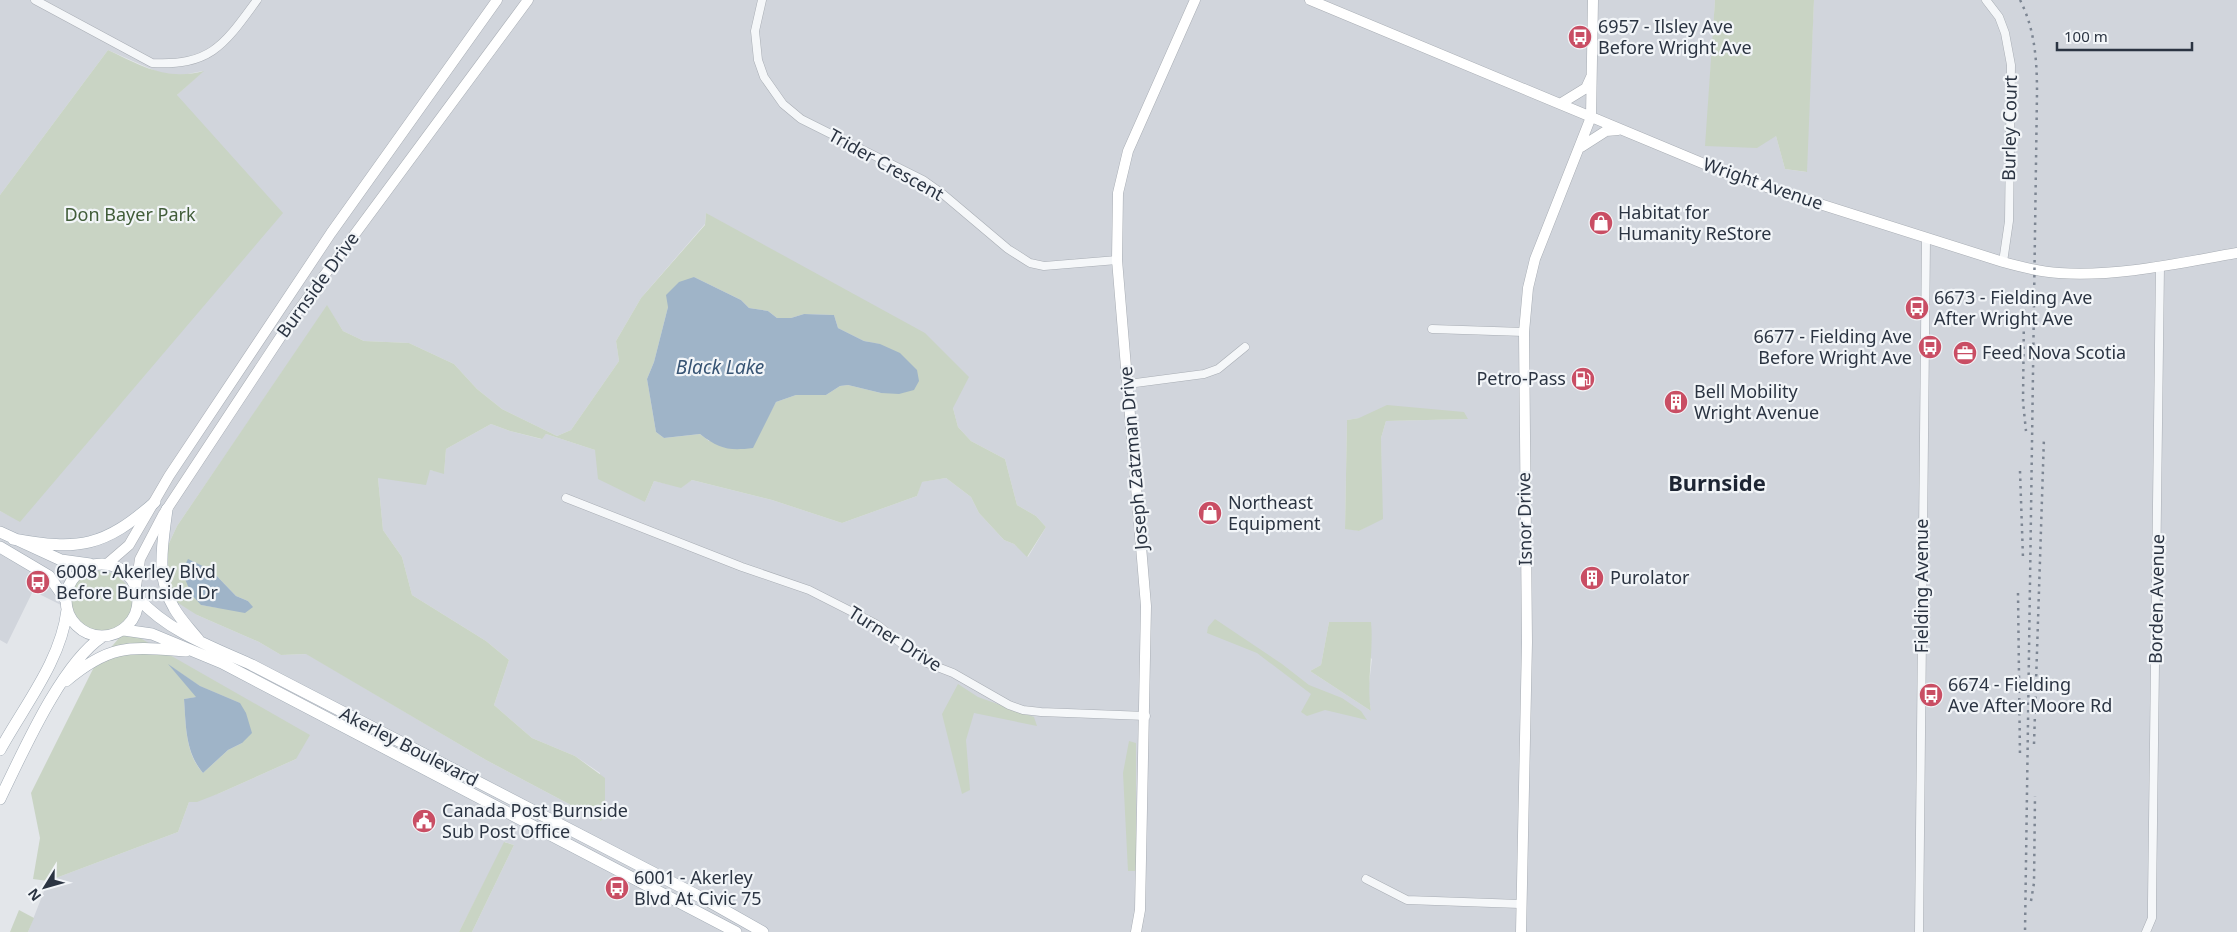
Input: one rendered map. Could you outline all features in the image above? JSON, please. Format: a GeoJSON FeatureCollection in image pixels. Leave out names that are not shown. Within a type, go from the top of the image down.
{"type":"FeatureCollection","features":[{"type":"Feature","properties":{"kind":"main road","name":"Burnside Drive"},"geometry":{"type":"LineString","coordinates":[[107,564],[129,545],[169,476],[331,233],[497,0]]}},
{"type":"Feature","properties":{"kind":"main road","name":"Burnside Drive"},"geometry":{"type":"LineString","coordinates":[[136,586],[140,559],[167,509],[295,314],[528,0]]}},
{"type":"Feature","properties":{"kind":"main road","name":"Joseph Zatzman Drive"},"geometry":{"type":"LineString","coordinates":[[1136,932],[1140,910],[1146,716],[1146,606],[1117,260],[1118,193],[1128,151],[1195,0]]}},
{"type":"Feature","properties":{"kind":"main road","name":"Wright Avenue"},"geometry":{"type":"LineString","coordinates":[[1310,0],[1738,178],[2003,262],[2034,270],[2081,274],[2160,266],[2237,253]]}},
{"type":"Feature","properties":{"kind":"main road","name":"Isnor Drive"},"geometry":{"type":"LineString","coordinates":[[1521,932],[1520,904],[1527,642],[1524,332],[1528,288],[1536,259],[1581,147],[1590,117],[1593,74],[1593,0]]}},
{"type":"Feature","properties":{"kind":"main road"},"geometry":{"type":"LineString","coordinates":[[1560,104],[1586,88],[1593,74]]}},
{"type":"Feature","properties":{"kind":"main road"},"geometry":{"type":"LineString","coordinates":[[1581,147],[1606,131],[1619,129]]}},
{"type":"Feature","properties":{"kind":"main road"},"geometry":{"type":"LineString","coordinates":[[13,540],[48,546],[74,545],[94,541],[127,526],[154,502]]}},
{"type":"Feature","properties":{"kind":"main road"},"geometry":{"type":"LineString","coordinates":[[167,509],[160,566],[164,588],[197,646]]}},
{"type":"Feature","properties":{"kind":"main road"},"geometry":{"type":"LineString","coordinates":[[0,532],[13,540],[61,560],[107,564],[124,572],[136,586],[139,599],[137,611],[132,622],[124,630],[102,637],[90,635],[80,630],[72,621],[66,605],[49,576],[0,547]]}},
{"type":"Feature","properties":{"kind":"main road"},"geometry":{"type":"LineString","coordinates":[[0,750],[62,637],[68,587],[73,577],[83,569],[95,564]]}},
{"type":"Feature","properties":{"kind":"main road","name":"Akerley Boulevard"},"geometry":{"type":"LineString","coordinates":[[139,599],[161,620],[197,646],[319,714],[736,932]]}},
{"type":"Feature","properties":{"kind":"main road","name":"Akerley Boulevard"},"geometry":{"type":"LineString","coordinates":[[124,630],[152,634],[197,646],[252,665],[710,902],[763,932]]}},
{"type":"Feature","properties":{"kind":"main road"},"geometry":{"type":"LineString","coordinates":[[0,799],[59,687],[83,653],[102,637]]}},
{"type":"Feature","properties":{"kind":"main road"},"geometry":{"type":"LineString","coordinates":[[59,687],[94,660],[118,650],[143,647],[197,646]]}},
{"type":"Feature","properties":{"kind":"street"},"geometry":{"type":"LineString","coordinates":[[35,0],[152,63],[172,64],[190,62],[208,56],[233,32],[257,0]]}},
{"type":"Feature","properties":{"kind":"street","name":"Trider Crescent"},"geometry":{"type":"LineString","coordinates":[[762,0],[755,32],[758,60],[764,77],[783,104],[802,119],[923,180],[944,194],[1008,250],[1030,263],[1044,266],[1117,260]]}},
{"type":"Feature","properties":{"kind":"street","name":"Burley Court"},"geometry":{"type":"LineString","coordinates":[[1986,0],[1999,18],[2005,33],[2011,65],[2009,221],[2003,262]]}},
{"type":"Feature","properties":{"kind":"street","name":"Fielding Avenue"},"geometry":{"type":"LineString","coordinates":[[1919,932],[1926,239]]}},
{"type":"Feature","properties":{"kind":"street","name":"Borden Avenue"},"geometry":{"type":"LineString","coordinates":[[2147,931],[2152,902],[2161,352],[2160,266]]}},
{"type":"Feature","properties":{"kind":"street"},"geometry":{"type":"LineString","coordinates":[[1432,329],[1524,332]]}},
{"type":"Feature","properties":{"kind":"street"},"geometry":{"type":"LineString","coordinates":[[1128,384],[1204,374],[1218,369],[1244,347]]}},
{"type":"Feature","properties":{"kind":"street","name":"Turner Drive"},"geometry":{"type":"LineString","coordinates":[[566,498],[742,567],[809,590],[876,624],[927,663],[953,673],[1009,705],[1023,710],[1041,712],[1146,716]]}},
{"type":"Feature","properties":{"kind":"street"},"geometry":{"type":"LineString","coordinates":[[1366,879],[1407,900],[1520,904]]}},
{"type":"Feature","properties":{"kind":"shaded area"},"geometry":{"type":"Polygon","coordinates":[[[0,0],[1715,0],[1706,146],[1776,136],[1785,169],[1806,172],[1814,0],[2237,0],[2237,932],[472,932],[514,845],[505,842],[459,932],[28,932],[48,881],[178,832],[189,802],[220,793],[296,759],[126,631],[87,618],[33,591],[7,644],[0,640],[0,511],[20,521],[177,95],[203,71],[182,75],[160,73],[108,50],[0,195],[0,0]],[[706,213],[705,224],[641,298],[616,341],[619,361],[571,430],[557,436],[502,409],[477,389],[454,364],[409,343],[364,341],[343,331],[327,306],[177,526],[158,567],[197,615],[259,642],[281,655],[307,654],[486,760],[601,821],[600,773],[575,756],[532,738],[494,705],[509,660],[486,641],[412,595],[402,557],[383,530],[378,478],[430,470],[444,473],[446,449],[491,424],[541,439],[546,434],[595,450],[645,502],[654,481],[681,487],[692,480],[772,500],[842,523],[917,496],[921,482],[946,478],[971,497],[979,513],[1004,540],[1014,544],[1028,557],[1046,527],[1036,516],[1017,505],[1005,459],[971,441],[958,427],[953,408],[706,213]],[[1359,418],[1347,420],[1345,528],[1359,531],[1382,518],[1381,438],[1386,421],[1467,419],[1359,418]],[[1329,622],[1321,665],[1310,671],[1371,711],[1368,692],[1372,659],[1329,622]]]}},
{"type":"Feature","properties":{"kind":"green space"},"geometry":{"type":"Polygon","coordinates":[[[1715,0],[1814,0],[1807,172],[1785,169],[1776,136],[1757,148],[1705,146],[1715,0]]]}},
{"type":"Feature","properties":{"kind":"green space","name":"Don Bayer Park"},"geometry":{"type":"Polygon","coordinates":[[[108,50],[143,66],[166,73],[191,74],[204,71],[177,95],[283,213],[20,522],[0,511],[0,195],[108,50]]]}},
{"type":"Feature","properties":{"kind":"green space"},"geometry":{"type":"Polygon","coordinates":[[[706,213],[925,333],[969,377],[953,408],[958,427],[971,441],[1005,459],[1017,505],[1036,516],[1046,527],[1027,557],[1014,544],[1004,540],[979,513],[971,497],[946,478],[922,482],[917,496],[842,523],[772,500],[692,480],[681,488],[654,481],[645,502],[598,479],[595,450],[546,434],[542,439],[491,424],[446,449],[444,474],[430,470],[426,485],[378,478],[383,530],[402,557],[412,595],[486,641],[509,660],[494,705],[532,738],[575,756],[605,778],[605,809],[601,821],[486,760],[306,654],[281,655],[259,642],[197,615],[164,594],[158,567],[177,526],[327,305],[343,331],[364,341],[409,343],[454,364],[477,389],[502,409],[557,436],[571,430],[619,361],[616,341],[641,298],[705,225],[706,213]],[[694,277],[668,307],[654,362],[647,379],[656,432],[664,438],[700,434],[709,441],[760,431],[776,402],[796,395],[826,395],[840,386],[848,385],[881,393],[880,344],[864,341],[838,328],[834,315],[804,314],[791,318],[777,318],[768,311],[749,308],[741,300],[694,277]],[[211,570],[201,605],[219,608],[252,607],[248,601],[236,596],[211,570]]]}},
{"type":"Feature","properties":{"kind":"green space"},"geometry":{"type":"Polygon","coordinates":[[[1387,405],[1464,412],[1468,419],[1386,421],[1381,438],[1383,519],[1359,531],[1345,529],[1347,420],[1359,418],[1387,405]]]}},
{"type":"Feature","properties":{"kind":"green space"},"geometry":{"type":"Polygon","coordinates":[[[100,571],[118,577],[126,585],[132,603],[126,621],[118,629],[100,635],[82,629],[74,621],[68,603],[74,585],[82,577],[100,571]]]}},
{"type":"Feature","properties":{"kind":"green space"},"geometry":{"type":"Polygon","coordinates":[[[1215,619],[1282,664],[1309,685],[1342,698],[1361,711],[1367,720],[1325,710],[1307,716],[1301,712],[1311,694],[1257,653],[1207,633],[1208,627],[1215,619]]]}},
{"type":"Feature","properties":{"kind":"green space"},"geometry":{"type":"Polygon","coordinates":[[[1329,622],[1371,622],[1372,644],[1369,689],[1371,711],[1310,671],[1321,665],[1329,622]]]}},
{"type":"Feature","properties":{"kind":"green space"},"geometry":{"type":"Polygon","coordinates":[[[126,630],[310,735],[296,759],[220,793],[197,802],[189,802],[178,832],[48,881],[33,879],[40,838],[31,793],[94,667],[126,630]],[[170,666],[197,697],[184,699],[185,719],[193,757],[203,773],[228,750],[242,743],[240,703],[200,686],[170,666]]]}},
{"type":"Feature","properties":{"kind":"green space"},"geometry":{"type":"Polygon","coordinates":[[[958,684],[978,697],[1034,717],[1037,726],[974,713],[966,740],[970,790],[962,794],[942,714],[958,684]]]}},
{"type":"Feature","properties":{"kind":"green space"},"geometry":{"type":"Polygon","coordinates":[[[1129,741],[1136,743],[1136,871],[1128,871],[1123,773],[1129,741]]]}},
{"type":"Feature","properties":{"kind":"green space"},"geometry":{"type":"Polygon","coordinates":[[[504,842],[514,845],[472,932],[459,932],[504,842]]]}},
{"type":"Feature","properties":{"kind":"green space"},"geometry":{"type":"Polygon","coordinates":[[[19,910],[34,918],[28,932],[10,932],[19,910]]]}},
{"type":"Feature","properties":{"kind":"water","name":"Black Lake"},"geometry":{"type":"Polygon","coordinates":[[[694,277],[741,300],[749,308],[768,311],[777,318],[791,318],[804,314],[834,315],[838,328],[864,341],[880,344],[900,353],[917,370],[919,381],[914,390],[899,394],[881,393],[848,385],[840,386],[826,395],[796,395],[776,402],[753,448],[725,448],[713,443],[700,434],[664,438],[656,432],[647,379],[654,362],[668,307],[666,295],[679,282],[694,277]]]}},
{"type":"Feature","properties":{"kind":"water"},"geometry":{"type":"Polygon","coordinates":[[[188,559],[211,570],[236,596],[248,601],[253,607],[245,613],[201,605],[191,594],[182,571],[188,559]]]}},
{"type":"Feature","properties":{"kind":"water"},"geometry":{"type":"Polygon","coordinates":[[[168,664],[200,686],[240,703],[246,713],[252,733],[242,743],[228,750],[203,773],[193,756],[186,728],[184,699],[196,697],[168,664]]]}},
{"type":"Feature","properties":{"kind":"railway"},"geometry":{"type":"LineString","coordinates":[[2020,0],[2032,34],[2037,93],[2025,932]]}},
{"type":"Feature","properties":{"kind":"railway"},"geometry":{"type":"LineString","coordinates":[[2024,309],[2023,402],[2026,431]]}},
{"type":"Feature","properties":{"kind":"railway"},"geometry":{"type":"LineString","coordinates":[[2034,744],[2044,437]]}},
{"type":"Feature","properties":{"kind":"railway"},"geometry":{"type":"LineString","coordinates":[[2020,471],[2023,558]]}},
{"type":"Feature","properties":{"kind":"railway"},"geometry":{"type":"LineString","coordinates":[[2018,593],[2020,757]]}},
{"type":"Feature","properties":{"kind":"railway"},"geometry":{"type":"LineString","coordinates":[[2031,901],[2034,883],[2035,796]]}},
{"type":"Feature","properties":{"kind":"place","name":"6957 - Ilsley Ave Before Wright Ave"},"geometry":{"type":"Point","coordinates":[1580,37]}},
{"type":"Feature","properties":{"kind":"place","name":"Habitat for Humanity ReStore"},"geometry":{"type":"Point","coordinates":[1601,223]}},
{"type":"Feature","properties":{"kind":"place","name":"6673 - Fielding Ave After Wright Ave"},"geometry":{"type":"Point","coordinates":[1917,308]}},
{"type":"Feature","properties":{"kind":"place","name":"6677 - Fielding Ave Before Wright Ave"},"geometry":{"type":"Point","coordinates":[1930,347]}},
{"type":"Feature","properties":{"kind":"place","name":"Feed Nova Scotia"},"geometry":{"type":"Point","coordinates":[1965,353]}},
{"type":"Feature","properties":{"kind":"place","name":"Petro-Pass"},"geometry":{"type":"Point","coordinates":[1583,379]}},
{"type":"Feature","properties":{"kind":"place","name":"Bell Mobility Wright Avenue"},"geometry":{"type":"Point","coordinates":[1676,402]}},
{"type":"Feature","properties":{"kind":"place","name":"Northeast Equipment"},"geometry":{"type":"Point","coordinates":[1210,513]}},
{"type":"Feature","properties":{"kind":"place","name":"Purolator"},"geometry":{"type":"Point","coordinates":[1592,578]}},
{"type":"Feature","properties":{"kind":"place","name":"6008 - Akerley Blvd Before Burnside Dr"},"geometry":{"type":"Point","coordinates":[38,582]}},
{"type":"Feature","properties":{"kind":"place","name":"6674 - Fielding Ave After Moore Rd"},"geometry":{"type":"Point","coordinates":[1931,695]}},
{"type":"Feature","properties":{"kind":"place","name":"Canada Post Burnside Sub Post Office"},"geometry":{"type":"Point","coordinates":[424,821]}},
{"type":"Feature","properties":{"kind":"place","name":"6001 - Akerley Blvd At Civic 75"},"geometry":{"type":"Point","coordinates":[617,888]}},
{"type":"Feature","properties":{"kind":"district","name":"Burnside"},"geometry":{"type":"Point","coordinates":[1717,483]}}]}
